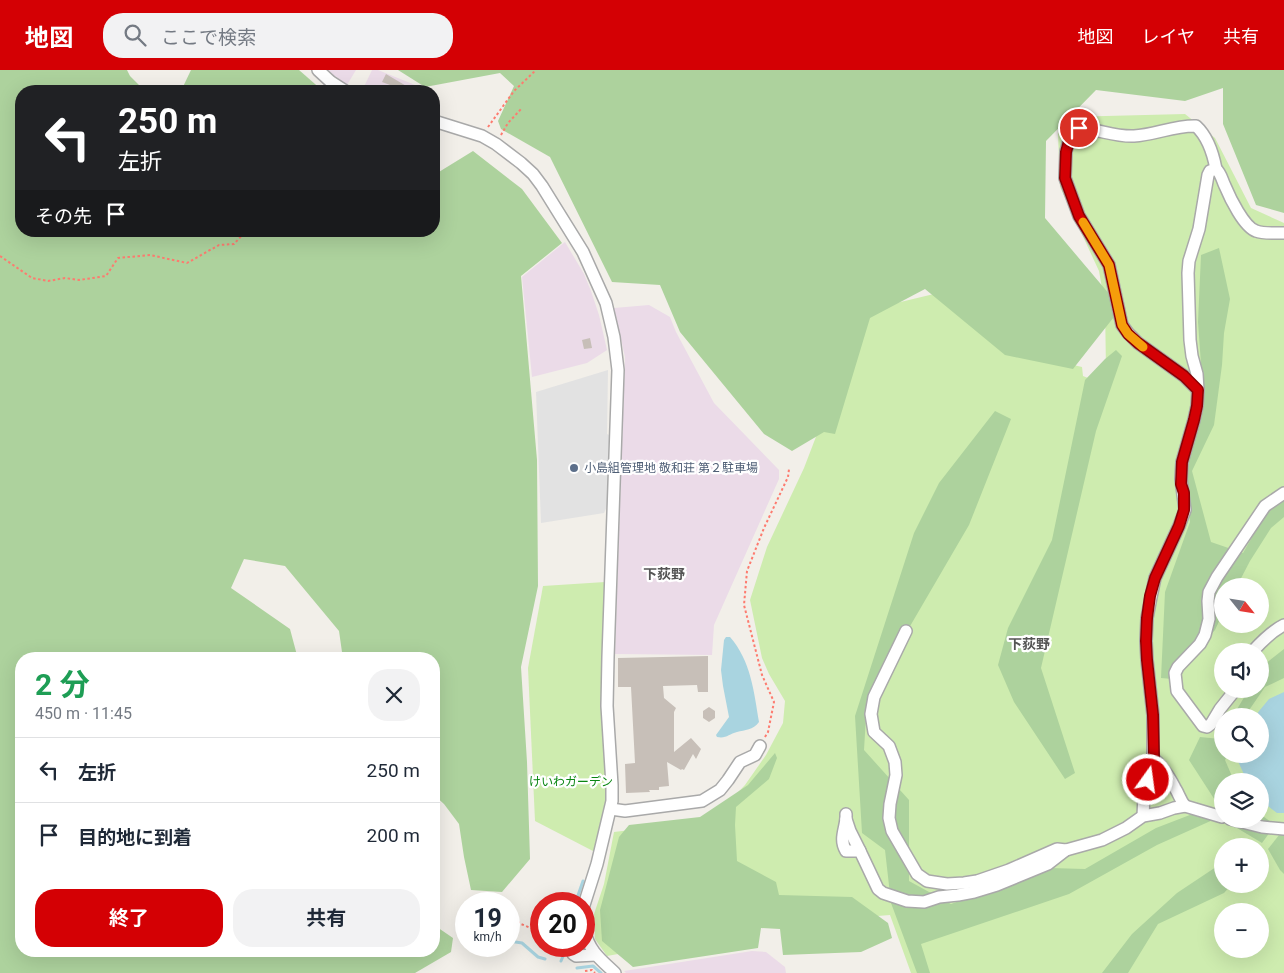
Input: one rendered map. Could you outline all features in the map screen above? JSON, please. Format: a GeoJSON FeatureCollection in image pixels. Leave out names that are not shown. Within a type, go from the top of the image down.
{"type":"FeatureCollection","features":[{"type":"Feature","properties":{"kind":"street"},"geometry":{"type":"LineString","coordinates":[[318,70],[336,85]]}},
{"type":"Feature","properties":{"kind":"street"},"geometry":{"type":"LineString","coordinates":[[440,122],[482,136],[496,144],[533,174],[552,200],[583,252],[606,303],[614,337],[618,370],[607,706],[612,801],[598,864],[588,892]]}},
{"type":"Feature","properties":{"kind":"street"},"geometry":{"type":"LineString","coordinates":[[1198,390],[1184,376],[1138,343],[1122,325],[1109,265],[1079,216],[1065,178],[1066,152],[1073,133],[1079,128],[1127,136],[1152,134],[1196,126],[1204,134],[1216,169],[1236,208],[1248,225],[1260,233],[1284,233]]}},
{"type":"Feature","properties":{"kind":"street"},"geometry":{"type":"LineString","coordinates":[[1143,816],[1144,795],[1154,758],[1153,715],[1146,641],[1147,618],[1155,578],[1179,526],[1184,510],[1184,493],[1181,484],[1182,462],[1194,420],[1198,390],[1197,374],[1190,340],[1189,262],[1199,229],[1208,175],[1210,171],[1216,169]]}},
{"type":"Feature","properties":{"kind":"street"},"geometry":{"type":"LineString","coordinates":[[1229,698],[1211,724],[1207,727],[1203,726],[1176,691],[1175,673],[1178,667],[1200,644],[1205,635],[1210,619],[1209,592],[1217,577],[1265,506],[1284,493]]}},
{"type":"Feature","properties":{"kind":"street"},"geometry":{"type":"LineString","coordinates":[[1260,643],[1272,632],[1284,625]]}},
{"type":"Feature","properties":{"kind":"street"},"geometry":{"type":"LineString","coordinates":[[906,631],[874,697],[871,714],[874,732],[889,746],[895,762],[896,775],[889,818],[892,831],[917,874],[927,881],[947,884],[977,881],[1000,874],[1057,849],[1066,850],[1102,840],[1126,828],[1143,816],[1174,808],[1184,806],[1214,815]]}},
{"type":"Feature","properties":{"kind":"street"},"geometry":{"type":"LineString","coordinates":[[611,809],[625,810],[702,801],[720,790],[740,762],[755,756],[760,746]]}},
{"type":"Feature","properties":{"kind":"street"},"geometry":{"type":"LineString","coordinates":[[1154,758],[1171,779],[1184,806]]}},
{"type":"Feature","properties":{"kind":"street"},"geometry":{"type":"LineString","coordinates":[[846,816],[842,834],[843,847],[846,851],[860,852],[878,889],[883,893],[907,901],[924,902],[997,885],[1048,864],[1066,850]]}},
{"type":"Feature","properties":{"kind":"street"},"geometry":{"type":"LineString","coordinates":[[1269,827],[1284,829]]}},
{"type":"Feature","properties":{"kind":"street"},"geometry":{"type":"LineString","coordinates":[[587,957],[598,958],[611,953]]}},
{"type":"Feature","properties":{"kind":"street"},"geometry":{"type":"LineString","coordinates":[[595,954],[615,973]]}},
{"type":"Feature","properties":{"kind":"path"},"geometry":{"type":"LineString","coordinates":[[482,136],[514,91],[536,70]]}},
{"type":"Feature","properties":{"kind":"path"},"geometry":{"type":"LineString","coordinates":[[496,144],[508,123],[522,108]]}},
{"type":"Feature","properties":{"kind":"path"},"geometry":{"type":"LineString","coordinates":[[0,256],[32,278],[48,281],[65,278],[79,280],[106,276],[118,258],[150,255],[187,263],[219,245],[234,244],[240,237]]}},
{"type":"Feature","properties":{"kind":"path"},"geometry":{"type":"LineString","coordinates":[[760,746],[768,732],[774,702],[762,675],[744,605],[747,571],[764,528],[788,477],[789,469]]}},
{"type":"Feature","properties":{"kind":"path"},"geometry":{"type":"LineString","coordinates":[[585,971],[592,970],[595,973]]}},
{"type":"Feature","properties":{"kind":"shaded area"},"geometry":{"type":"Polygon","coordinates":[[[327,70],[356,70],[347,85],[327,70]]]}},
{"type":"Feature","properties":{"kind":"shaded area"},"geometry":{"type":"Polygon","coordinates":[[[372,70],[378,70],[415,85],[365,85],[372,70]]]}},
{"type":"Feature","properties":{"kind":"shaded area"},"geometry":{"type":"Polygon","coordinates":[[[565,242],[584,274],[591,291],[607,350],[587,363],[532,377],[522,277],[565,242]]]}},
{"type":"Feature","properties":{"kind":"shaded area"},"geometry":{"type":"Polygon","coordinates":[[[649,305],[670,317],[714,403],[779,470],[779,479],[714,625],[712,655],[615,654],[625,357],[614,308],[649,305]]]}},
{"type":"Feature","properties":{"kind":"shaded area","name":"小島組管理地 敬和荘 第２駐車場"},"geometry":{"type":"Polygon","coordinates":[[[608,370],[609,502],[604,513],[541,523],[536,392],[608,370]]]}},
{"type":"Feature","properties":{"kind":"shaded area"},"geometry":{"type":"Polygon","coordinates":[[[752,951],[766,952],[785,967],[786,973],[626,973],[624,971],[752,951]]]}},
{"type":"Feature","properties":{"kind":"green space"},"geometry":{"type":"Polygon","coordinates":[[[0,70],[127,70],[139,85],[15,85],[15,237],[440,237],[440,171],[473,151],[522,189],[562,243],[521,276],[537,460],[538,586],[521,667],[527,762],[530,859],[502,892],[471,890],[459,824],[440,800],[440,652],[342,652],[339,631],[285,566],[244,559],[231,588],[290,629],[296,652],[15,652],[15,957],[440,957],[440,929],[453,938],[451,952],[415,973],[0,973],[0,70]]]}},
{"type":"Feature","properties":{"kind":"green space"},"geometry":{"type":"Polygon","coordinates":[[[191,70],[299,70],[316,85],[184,85],[191,70]]]}},
{"type":"Feature","properties":{"kind":"green space"},"geometry":{"type":"Polygon","coordinates":[[[398,70],[1284,70],[1284,213],[1256,205],[1223,124],[1223,88],[1185,101],[1096,90],[1046,141],[1045,218],[1121,308],[1073,369],[1005,355],[925,289],[870,318],[835,434],[824,432],[792,451],[764,434],[680,332],[660,285],[612,282],[550,157],[501,129],[498,121],[514,86],[500,73],[436,85],[422,85],[398,70]]]}},
{"type":"Feature","properties":{"kind":"green space"},"geometry":{"type":"Polygon","coordinates":[[[1185,114],[1215,138],[1251,208],[1284,223],[1284,973],[911,973],[890,915],[752,926],[690,941],[607,956],[595,939],[595,911],[604,884],[614,832],[697,822],[721,810],[745,785],[766,755],[783,723],[785,701],[762,658],[750,600],[767,547],[804,468],[837,382],[859,312],[938,293],[1019,352],[1082,367],[1083,376],[1098,382],[1106,371],[1105,305],[1099,271],[1060,187],[1058,134],[1066,117],[1185,114]]]}},
{"type":"Feature","properties":{"kind":"green space"},"geometry":{"type":"Polygon","coordinates":[[[1219,248],[1230,299],[1224,333],[1214,425],[1192,471],[1211,542],[1243,553],[1266,513],[1284,501],[1284,517],[1271,528],[1241,578],[1214,578],[1214,631],[1172,679],[1161,678],[1165,592],[1190,522],[1186,472],[1204,406],[1198,322],[1201,255],[1219,248]]]}},
{"type":"Feature","properties":{"kind":"green space"},"geometry":{"type":"Polygon","coordinates":[[[1116,350],[1122,356],[1096,431],[1041,668],[1075,773],[1065,779],[1014,702],[998,665],[1008,628],[1052,540],[1085,380],[1116,350]]]}},
{"type":"Feature","properties":{"kind":"green space"},"geometry":{"type":"Polygon","coordinates":[[[995,411],[1011,419],[969,525],[867,700],[864,750],[909,800],[909,881],[951,904],[1050,868],[1085,869],[1156,828],[1208,808],[1214,819],[1157,845],[1069,894],[921,944],[930,973],[917,973],[891,903],[885,850],[862,833],[855,716],[914,533],[939,483],[995,411]]]}},
{"type":"Feature","properties":{"kind":"green space","name":"けいわガーデン"},"geometry":{"type":"Polygon","coordinates":[[[605,582],[609,793],[597,850],[593,851],[535,821],[528,668],[543,586],[605,582]]]}},
{"type":"Feature","properties":{"kind":"green space"},"geometry":{"type":"Polygon","coordinates":[[[1284,649],[1284,678],[1269,685],[1269,661],[1284,649]]]}},
{"type":"Feature","properties":{"kind":"green space"},"geometry":{"type":"Polygon","coordinates":[[[1244,698],[1257,698],[1251,708],[1238,708],[1244,698]]]}},
{"type":"Feature","properties":{"kind":"green space"},"geometry":{"type":"Polygon","coordinates":[[[1200,737],[1214,738],[1214,763],[1226,763],[1231,773],[1214,773],[1214,799],[1189,760],[1200,737]]]}},
{"type":"Feature","properties":{"kind":"green space"},"geometry":{"type":"Polygon","coordinates":[[[775,753],[777,758],[769,779],[736,807],[737,861],[776,882],[779,895],[852,897],[888,923],[892,938],[861,952],[783,955],[780,929],[761,928],[758,948],[633,967],[602,941],[600,910],[619,837],[629,825],[700,817],[748,785],[775,753]]]}},
{"type":"Feature","properties":{"kind":"green space"},"geometry":{"type":"Polygon","coordinates":[[[1269,821],[1275,825],[1266,838],[1254,838],[1237,828],[1269,828],[1269,821]]]}},
{"type":"Feature","properties":{"kind":"green space"},"geometry":{"type":"Polygon","coordinates":[[[1284,830],[1284,874],[1269,851],[1269,848],[1284,830]]]}},
{"type":"Feature","properties":{"kind":"green space"},"geometry":{"type":"Polygon","coordinates":[[[1214,868],[1214,893],[1224,893],[1158,924],[1128,973],[1102,973],[1132,934],[1177,893],[1214,868]]]}},
{"type":"Feature","properties":{"kind":"water"},"geometry":{"type":"Polygon","coordinates":[[[726,637],[730,637],[743,656],[753,688],[759,722],[749,729],[725,737],[717,737],[716,735],[729,717],[721,670],[724,640],[726,637]]]}},
{"type":"Feature","properties":{"kind":"water"},"geometry":{"type":"Polygon","coordinates":[[[1284,692],[1284,813],[1277,813],[1269,807],[1269,773],[1243,773],[1239,763],[1269,763],[1269,708],[1262,708],[1269,699],[1284,692]]]}},
{"type":"Feature","properties":{"kind":"building"},"geometry":{"type":"Polygon","coordinates":[[[386,74],[405,85],[390,85],[382,82],[386,74]]]}},
{"type":"Feature","properties":{"kind":"building"},"geometry":{"type":"Polygon","coordinates":[[[590,338],[592,348],[584,349],[582,340],[590,338]]]}},
{"type":"Feature","properties":{"kind":"building"},"geometry":{"type":"Polygon","coordinates":[[[708,656],[708,692],[698,692],[697,685],[663,686],[664,698],[676,708],[674,712],[674,752],[691,738],[701,749],[696,759],[693,754],[684,770],[667,762],[669,786],[659,787],[659,790],[649,790],[650,792],[626,793],[625,764],[635,763],[631,687],[618,687],[618,658],[708,656]]]}},
{"type":"Feature","properties":{"kind":"building"},"geometry":{"type":"Polygon","coordinates":[[[709,707],[715,711],[715,718],[709,722],[703,718],[703,711],[709,707]]]}},
{"type":"Feature","properties":{"kind":"building"},"geometry":{"type":"Polygon","coordinates":[[[1160,780],[1165,790],[1155,795],[1153,790],[1155,782],[1160,780]]]}},
{"type":"Feature","properties":{"kind":"waterway"},"geometry":{"type":"LineString","coordinates":[[579,892],[583,881]]}},
{"type":"Feature","properties":{"kind":"waterway"},"geometry":{"type":"LineString","coordinates":[[520,943],[538,957],[545,959]]}},
{"type":"Feature","properties":{"kind":"waterway"},"geometry":{"type":"LineString","coordinates":[[561,961],[563,957]]}},
{"type":"Feature","properties":{"kind":"waterway"},"geometry":{"type":"LineString","coordinates":[[577,968],[593,966],[601,973]]}},
{"type":"Feature","properties":{"kind":"slow traffic"},"geometry":{"type":"LineString","coordinates":[[1083,222],[1109,265],[1122,325],[1128,334],[1143,347]]}},
{"type":"Feature","properties":{"kind":"place","name":"小島組管理地 敬和荘 第２駐車場"},"geometry":{"type":"Point","coordinates":[574,468]}},
{"type":"Feature","properties":{"kind":"district","name":"下荻野"},"geometry":{"type":"Point","coordinates":[664,574]}},
{"type":"Feature","properties":{"kind":"district","name":"下荻野"},"geometry":{"type":"Point","coordinates":[1029,644]}},
{"type":"Feature","properties":{"kind":"route"},"geometry":{"type":"LineString","coordinates":[[1079,128],[1073,133],[1069,141],[1066,152],[1065,178],[1079,216],[1109,265],[1122,325],[1138,343],[1184,376],[1198,390],[1194,420],[1182,462],[1181,484],[1184,493],[1184,510],[1179,526],[1155,578],[1147,618],[1146,641],[1149,689],[1153,715],[1154,758],[1149,770],[1148,780]]}}]}
